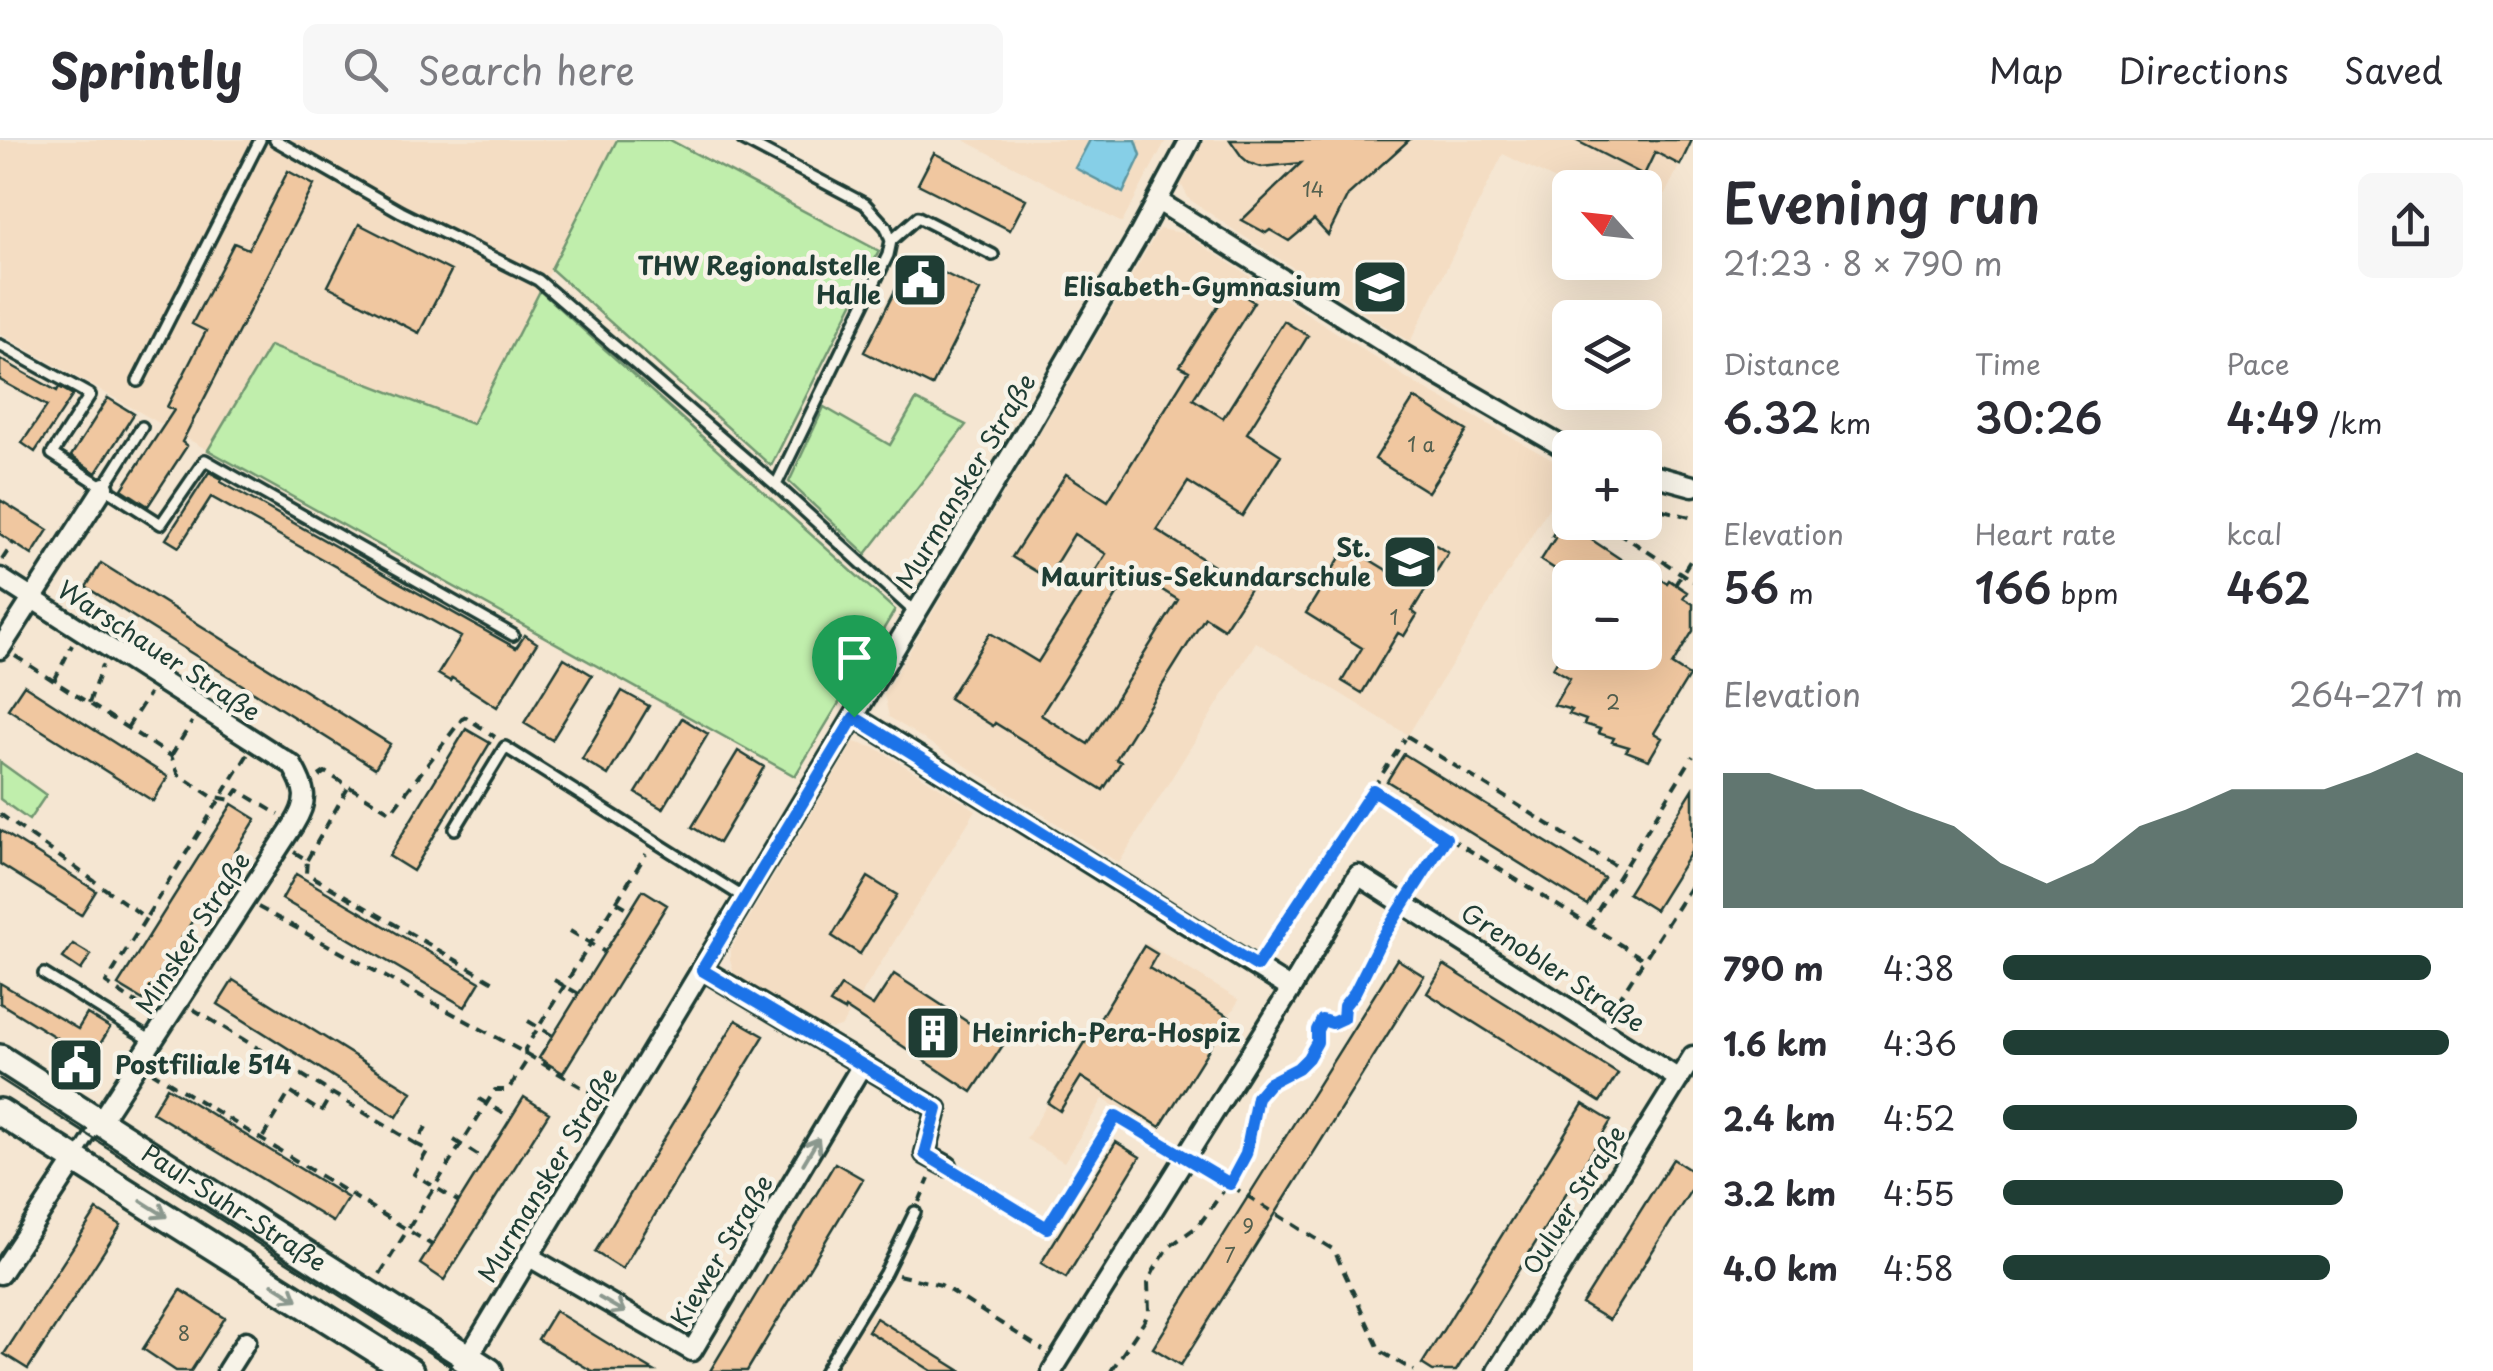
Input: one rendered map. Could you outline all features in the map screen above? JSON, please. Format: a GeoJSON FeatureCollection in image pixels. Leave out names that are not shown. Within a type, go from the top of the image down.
{"type":"FeatureCollection","features":[{"type":"Feature","properties":{"kind":"street","name":"Murmansker Straße"},"geometry":{"type":"LineString","coordinates":[[472,1367],[528,1256],[1035,415],[1190,140]]}},
{"type":"Feature","properties":{"kind":"street"},"geometry":{"type":"LineString","coordinates":[[1158,201],[1402,354],[1552,441]]}},
{"type":"Feature","properties":{"kind":"street"},"geometry":{"type":"LineString","coordinates":[[1662,478],[1693,486]]}},
{"type":"Feature","properties":{"kind":"street"},"geometry":{"type":"LineString","coordinates":[[2,647],[104,487]]}},
{"type":"Feature","properties":{"kind":"street","name":"Warschauer Straße"},"geometry":{"type":"LineString","coordinates":[[0,578],[292,765],[304,786]]}},
{"type":"Feature","properties":{"kind":"street"},"geometry":{"type":"LineString","coordinates":[[854,717],[1290,989]]}},
{"type":"Feature","properties":{"kind":"street","name":"Minsker Straße"},"geometry":{"type":"LineString","coordinates":[[99,1122],[294,824],[303,809],[304,786]]}},
{"type":"Feature","properties":{"kind":"street","name":"Grenobler Straße"},"geometry":{"type":"LineString","coordinates":[[1056,1365],[1358,875],[1679,1079]]}},
{"type":"Feature","properties":{"kind":"street"},"geometry":{"type":"LineString","coordinates":[[702,970],[937,1109],[925,1154],[941,1163]]}},
{"type":"Feature","properties":{"kind":"street","name":"Ouluer Straße"},"geometry":{"type":"LineString","coordinates":[[1497,1371],[1693,1056]]}},
{"type":"Feature","properties":{"kind":"street","name":"Paul-Suhr-Straße"},"geometry":{"type":"LineString","coordinates":[[0,1058],[472,1367]]}},
{"type":"Feature","properties":{"kind":"street","name":"Kiewer Straße"},"geometry":{"type":"LineString","coordinates":[[528,1256],[692,1352],[862,1065]]}},
{"type":"Feature","properties":{"kind":"street","name":"Paul-Suhr-Straße"},"geometry":{"type":"LineString","coordinates":[[0,1112],[410,1371]]}},
{"type":"Feature","properties":{"kind":"street"},"geometry":{"type":"LineString","coordinates":[[0,1274],[76,1159]]}},
{"type":"Feature","properties":{"kind":"street"},"geometry":{"type":"LineString","coordinates":[[227,1371],[246,1341]]}},
{"type":"Feature","properties":{"kind":"lane"},"geometry":{"type":"LineString","coordinates":[[138,382],[260,140]]}},
{"type":"Feature","properties":{"kind":"lane"},"geometry":{"type":"LineString","coordinates":[[275,140],[401,212],[538,280],[776,485],[916,614]]}},
{"type":"Feature","properties":{"kind":"lane"},"geometry":{"type":"LineString","coordinates":[[743,140],[866,204],[886,227],[891,241],[888,256],[776,485]]}},
{"type":"Feature","properties":{"kind":"lane"},"geometry":{"type":"LineString","coordinates":[[891,241],[918,218],[993,256]]}},
{"type":"Feature","properties":{"kind":"lane"},"geometry":{"type":"LineString","coordinates":[[0,345],[90,395],[52,454],[162,524],[205,460],[513,635]]}},
{"type":"Feature","properties":{"kind":"lane"},"geometry":{"type":"LineString","coordinates":[[104,487],[142,427]]}},
{"type":"Feature","properties":{"kind":"lane"},"geometry":{"type":"LineString","coordinates":[[455,829],[505,747],[746,898]]}},
{"type":"Feature","properties":{"kind":"lane"},"geometry":{"type":"LineString","coordinates":[[44,974],[152,1041]]}},
{"type":"Feature","properties":{"kind":"lane"},"geometry":{"type":"LineString","coordinates":[[941,1163],[1047,1228],[1116,1116],[1184,1157]]}},
{"type":"Feature","properties":{"kind":"lane"},"geometry":{"type":"LineString","coordinates":[[76,1159],[99,1122]]}},
{"type":"Feature","properties":{"kind":"lane"},"geometry":{"type":"LineString","coordinates":[[825,1371],[886,1273],[916,1212]]}},
{"type":"Feature","properties":{"kind":"path"},"geometry":{"type":"LineString","coordinates":[[1662,510],[1693,518]]}},
{"type":"Feature","properties":{"kind":"path"},"geometry":{"type":"LineString","coordinates":[[1630,540],[1693,581]]}},
{"type":"Feature","properties":{"kind":"path"},"geometry":{"type":"LineString","coordinates":[[0,564],[13,543]]}},
{"type":"Feature","properties":{"kind":"path"},"geometry":{"type":"LineString","coordinates":[[1675,585],[1693,556]]}},
{"type":"Feature","properties":{"kind":"path"},"geometry":{"type":"LineString","coordinates":[[54,681],[79,629]]}},
{"type":"Feature","properties":{"kind":"path"},"geometry":{"type":"LineString","coordinates":[[2,647],[171,756],[179,775],[211,796],[231,800],[238,790],[294,824],[290,850],[307,860]]}},
{"type":"Feature","properties":{"kind":"path"},"geometry":{"type":"LineString","coordinates":[[89,703],[108,648]]}},
{"type":"Feature","properties":{"kind":"path"},"geometry":{"type":"LineString","coordinates":[[127,728],[159,680]]}},
{"type":"Feature","properties":{"kind":"path"},"geometry":{"type":"LineString","coordinates":[[171,756],[202,707]]}},
{"type":"Feature","properties":{"kind":"path"},"geometry":{"type":"LineString","coordinates":[[304,786],[325,772],[391,812],[462,719],[466,717],[505,747]]}},
{"type":"Feature","properties":{"kind":"path"},"geometry":{"type":"LineString","coordinates":[[1257,966],[1406,738],[1622,870]]}},
{"type":"Feature","properties":{"kind":"path"},"geometry":{"type":"LineString","coordinates":[[156,1016],[106,983],[256,742]]}},
{"type":"Feature","properties":{"kind":"path"},"geometry":{"type":"LineString","coordinates":[[1588,926],[1693,756]]}},
{"type":"Feature","properties":{"kind":"path"},"geometry":{"type":"LineString","coordinates":[[348,786],[307,860],[306,873],[499,985]]}},
{"type":"Feature","properties":{"kind":"path"},"geometry":{"type":"LineString","coordinates":[[1373,790],[1645,960]]}},
{"type":"Feature","properties":{"kind":"path"},"geometry":{"type":"LineString","coordinates":[[0,814],[146,918]]}},
{"type":"Feature","properties":{"kind":"path"},"geometry":{"type":"LineString","coordinates":[[1111,1371],[1149,1312],[1148,1282],[1168,1246],[1199,1225],[1230,1184],[1246,1154],[1257,1097],[1269,1083],[1298,1068],[1308,1058],[1322,1020],[1332,1023],[1343,1018],[1344,1006],[1446,838]]}},
{"type":"Feature","properties":{"kind":"path"},"geometry":{"type":"LineString","coordinates":[[378,1278],[495,1090],[508,1090],[526,1062],[525,1049],[654,841]]}},
{"type":"Feature","properties":{"kind":"path"},"geometry":{"type":"LineString","coordinates":[[1600,1028],[1693,883]]}},
{"type":"Feature","properties":{"kind":"path"},"geometry":{"type":"LineString","coordinates":[[617,902],[631,910]]}},
{"type":"Feature","properties":{"kind":"path"},"geometry":{"type":"LineString","coordinates":[[254,905],[525,1053],[605,1102]]}},
{"type":"Feature","properties":{"kind":"path"},"geometry":{"type":"LineString","coordinates":[[570,931],[605,952]]}},
{"type":"Feature","properties":{"kind":"path"},"geometry":{"type":"LineString","coordinates":[[554,980],[579,994]]}},
{"type":"Feature","properties":{"kind":"path"},"geometry":{"type":"LineString","coordinates":[[188,1006],[428,1150],[414,1174],[459,1202]]}},
{"type":"Feature","properties":{"kind":"path"},"geometry":{"type":"LineString","coordinates":[[528,1021],[553,1036]]}},
{"type":"Feature","properties":{"kind":"path"},"geometry":{"type":"LineString","coordinates":[[147,1069],[432,1244]]}},
{"type":"Feature","properties":{"kind":"path"},"geometry":{"type":"LineString","coordinates":[[262,1139],[290,1092],[320,1112],[332,1093]]}},
{"type":"Feature","properties":{"kind":"path"},"geometry":{"type":"LineString","coordinates":[[479,1100],[512,1118]]}},
{"type":"Feature","properties":{"kind":"path"},"geometry":{"type":"LineString","coordinates":[[416,1144],[426,1127]]}},
{"type":"Feature","properties":{"kind":"path"},"geometry":{"type":"LineString","coordinates":[[454,1140],[485,1160]]}},
{"type":"Feature","properties":{"kind":"path"},"geometry":{"type":"LineString","coordinates":[[1184,1157],[1334,1250],[1380,1351],[1414,1371]]}},
{"type":"Feature","properties":{"kind":"path"},"geometry":{"type":"LineString","coordinates":[[916,1212],[941,1163]]}},
{"type":"Feature","properties":{"kind":"path"},"geometry":{"type":"LineString","coordinates":[[886,1273],[941,1285],[1056,1365]]}},
{"type":"Feature","properties":{"kind":"shaded area"},"geometry":{"type":"Polygon","coordinates":[[[0,140],[617,140],[404,560],[0,334],[0,140]]]}},
{"type":"Feature","properties":{"kind":"shaded area"},"geometry":{"type":"Polygon","coordinates":[[[964,140],[1166,140],[1122,223],[964,140]]]}},
{"type":"Feature","properties":{"kind":"shaded area","name":"Elisabeth-Gymnasium"},"geometry":{"type":"Polygon","coordinates":[[[1204,140],[1692,140],[1662,201],[1662,170],[1552,170],[1552,178],[1503,154],[1410,342],[1189,199],[1181,184],[1204,140]]]}},
{"type":"Feature","properties":{"kind":"shaded area"},"geometry":{"type":"Polygon","coordinates":[[[1159,229],[1183,233],[1416,384],[1552,460],[1552,502],[1408,735],[1256,642],[1119,863],[889,717],[884,694],[1159,229]]]}},
{"type":"Feature","properties":{"kind":"shaded area"},"geometry":{"type":"Polygon","coordinates":[[[854,742],[876,748],[976,810],[841,1027],[832,1029],[820,1027],[734,975],[730,950],[854,742]]]}},
{"type":"Feature","properties":{"kind":"shaded area"},"geometry":{"type":"Polygon","coordinates":[[[1146,943],[1239,1000],[1160,1127],[1147,1118],[1143,1123],[1103,1099],[1064,1162],[1026,1139],[1146,943]]]}},
{"type":"Feature","properties":{"kind":"shaded area"},"geometry":{"type":"Polygon","coordinates":[[[870,1312],[964,1371],[835,1371],[870,1312]]]}},
{"type":"Feature","properties":{"kind":"green space"},"geometry":{"type":"Polygon","coordinates":[[[617,140],[670,140],[879,251],[771,466],[551,269],[617,140]]]}},
{"type":"Feature","properties":{"kind":"green space"},"geometry":{"type":"Polygon","coordinates":[[[540,291],[895,610],[795,776],[208,450],[270,346],[472,424],[540,291]]]}},
{"type":"Feature","properties":{"kind":"green space"},"geometry":{"type":"Polygon","coordinates":[[[916,400],[966,425],[866,554],[789,482],[824,407],[890,445],[916,400]]]}},
{"type":"Feature","properties":{"kind":"green space"},"geometry":{"type":"Polygon","coordinates":[[[0,762],[46,795],[29,820],[0,799],[0,762]]]}},
{"type":"Feature","properties":{"kind":"water"},"geometry":{"type":"Polygon","coordinates":[[[1090,140],[1136,140],[1141,155],[1123,193],[1075,168],[1090,140]]]}},
{"type":"Feature","properties":{"kind":"building"},"geometry":{"type":"Polygon","coordinates":[[[1230,140],[1409,140],[1348,195],[1328,235],[1314,220],[1289,241],[1242,220],[1301,163],[1261,167],[1242,157],[1230,140]]]}},
{"type":"Feature","properties":{"kind":"building"},"geometry":{"type":"Polygon","coordinates":[[[1575,140],[1692,140],[1680,165],[1655,152],[1646,170],[1634,170],[1575,140]]]}},
{"type":"Feature","properties":{"kind":"building"},"geometry":{"type":"Polygon","coordinates":[[[934,153],[1026,199],[1010,230],[918,184],[934,153]]]}},
{"type":"Feature","properties":{"kind":"building"},"geometry":{"type":"Polygon","coordinates":[[[288,171],[314,185],[182,442],[187,446],[148,506],[122,489],[174,410],[167,407],[206,331],[192,324],[234,243],[248,249],[288,171]]]}},
{"type":"Feature","properties":{"kind":"building"},"geometry":{"type":"Polygon","coordinates":[[[359,224],[451,271],[419,333],[328,286],[359,224]]]}},
{"type":"Feature","properties":{"kind":"building"},"geometry":{"type":"Polygon","coordinates":[[[912,257],[980,291],[932,386],[864,352],[912,257]]]}},
{"type":"Feature","properties":{"kind":"building"},"geometry":{"type":"Polygon","coordinates":[[[1230,287],[1254,302],[1193,399],[1223,418],[1284,321],[1308,336],[1247,433],[1281,455],[1242,516],[1188,482],[1157,530],[1250,589],[1224,629],[1205,617],[1116,759],[1121,762],[1103,790],[949,698],[990,633],[1038,662],[1106,554],[1074,534],[1047,578],[1012,557],[1066,474],[1108,501],[1189,371],[1180,366],[1230,287]],[[1132,571],[1041,715],[1088,744],[1178,600],[1132,571]]]}},
{"type":"Feature","properties":{"kind":"building"},"geometry":{"type":"Polygon","coordinates":[[[0,359],[57,391],[59,387],[73,395],[35,452],[22,443],[47,406],[0,380],[0,359]]]}},
{"type":"Feature","properties":{"kind":"building"},"geometry":{"type":"Polygon","coordinates":[[[108,398],[134,414],[96,473],[71,456],[108,398]]]}},
{"type":"Feature","properties":{"kind":"building"},"geometry":{"type":"Polygon","coordinates":[[[1414,398],[1467,431],[1428,492],[1375,459],[1414,398]]]}},
{"type":"Feature","properties":{"kind":"building"},"geometry":{"type":"Polygon","coordinates":[[[209,472],[516,648],[525,635],[537,643],[497,707],[452,678],[450,681],[438,674],[461,637],[211,497],[179,547],[166,539],[209,472]]]}},
{"type":"Feature","properties":{"kind":"building"},"geometry":{"type":"Polygon","coordinates":[[[0,500],[48,530],[32,555],[0,534],[0,500]]]}},
{"type":"Feature","properties":{"kind":"building"},"geometry":{"type":"Polygon","coordinates":[[[1428,540],[1448,553],[1412,611],[1417,615],[1404,636],[1398,633],[1362,693],[1342,681],[1362,648],[1306,613],[1347,546],[1403,580],[1428,540]]]}},
{"type":"Feature","properties":{"kind":"building"},"geometry":{"type":"Polygon","coordinates":[[[1554,540],[1592,540],[1622,560],[1552,560],[1552,567],[1541,560],[1554,540]]]}},
{"type":"Feature","properties":{"kind":"building"},"geometry":{"type":"Polygon","coordinates":[[[101,563],[390,744],[375,768],[86,587],[101,563]]]}},
{"type":"Feature","properties":{"kind":"building"},"geometry":{"type":"Polygon","coordinates":[[[1662,580],[1687,592],[1683,598],[1693,604],[1693,631],[1672,665],[1689,676],[1654,733],[1662,738],[1649,760],[1626,751],[1629,747],[1612,742],[1614,738],[1598,733],[1600,729],[1584,724],[1586,720],[1569,714],[1572,710],[1554,705],[1570,678],[1556,670],[1662,670],[1662,580]]]}},
{"type":"Feature","properties":{"kind":"building"},"geometry":{"type":"Polygon","coordinates":[[[564,658],[592,675],[552,740],[524,723],[564,658]]]}},
{"type":"Feature","properties":{"kind":"building"},"geometry":{"type":"Polygon","coordinates":[[[24,685],[168,777],[153,801],[8,709],[24,685]]]}},
{"type":"Feature","properties":{"kind":"building"},"geometry":{"type":"Polygon","coordinates":[[[622,691],[649,706],[608,775],[582,759],[622,691]]]}},
{"type":"Feature","properties":{"kind":"building"},"geometry":{"type":"Polygon","coordinates":[[[682,718],[708,734],[663,809],[636,793],[682,718]]]}},
{"type":"Feature","properties":{"kind":"building"},"geometry":{"type":"Polygon","coordinates":[[[466,729],[490,743],[413,871],[389,856],[466,729]]]}},
{"type":"Feature","properties":{"kind":"building"},"geometry":{"type":"Polygon","coordinates":[[[738,751],[764,767],[719,843],[692,827],[738,751]]]}},
{"type":"Feature","properties":{"kind":"building"},"geometry":{"type":"Polygon","coordinates":[[[1404,754],[1604,878],[1587,905],[1387,781],[1404,754]]]}},
{"type":"Feature","properties":{"kind":"building"},"geometry":{"type":"Polygon","coordinates":[[[1693,789],[1693,849],[1655,910],[1628,893],[1693,789]]]}},
{"type":"Feature","properties":{"kind":"building"},"geometry":{"type":"Polygon","coordinates":[[[232,804],[256,819],[143,1000],[118,985],[232,804]]]}},
{"type":"Feature","properties":{"kind":"building"},"geometry":{"type":"Polygon","coordinates":[[[0,830],[96,891],[81,915],[0,864],[0,830]]]}},
{"type":"Feature","properties":{"kind":"building"},"geometry":{"type":"Polygon","coordinates":[[[296,874],[480,982],[465,1007],[282,899],[296,874]]]}},
{"type":"Feature","properties":{"kind":"building"},"geometry":{"type":"Polygon","coordinates":[[[868,877],[897,895],[860,954],[832,936],[868,877]]]}},
{"type":"Feature","properties":{"kind":"building"},"geometry":{"type":"Polygon","coordinates":[[[643,890],[667,905],[563,1073],[539,1058],[643,890]]]}},
{"type":"Feature","properties":{"kind":"building"},"geometry":{"type":"Polygon","coordinates":[[[73,944],[91,955],[81,970],[63,958],[73,944]]]}},
{"type":"Feature","properties":{"kind":"building"},"geometry":{"type":"Polygon","coordinates":[[[1144,946],[1157,954],[1149,968],[1229,1017],[1160,1127],[1081,1077],[1060,1111],[1048,1103],[1144,946]]]}},
{"type":"Feature","properties":{"kind":"building"},"geometry":{"type":"Polygon","coordinates":[[[1397,959],[1424,976],[1181,1365],[1153,1348],[1397,959]]]}},
{"type":"Feature","properties":{"kind":"building"},"geometry":{"type":"Polygon","coordinates":[[[1444,965],[1618,1074],[1600,1102],[1427,993],[1444,965]]]}},
{"type":"Feature","properties":{"kind":"building","name":"Heinrich-Pera-Hospiz"},"geometry":{"type":"Polygon","coordinates":[[[894,974],[1003,1045],[972,1092],[845,1008],[844,1011],[830,1003],[841,986],[873,1006],[894,974]]]}},
{"type":"Feature","properties":{"kind":"building"},"geometry":{"type":"Polygon","coordinates":[[[233,980],[412,1092],[397,1117],[218,1004],[233,980]]]}},
{"type":"Feature","properties":{"kind":"building"},"geometry":{"type":"Polygon","coordinates":[[[0,983],[78,1029],[87,1014],[110,1028],[82,1073],[59,1059],[68,1045],[0,1003],[0,983]]]}},
{"type":"Feature","properties":{"kind":"building"},"geometry":{"type":"Polygon","coordinates":[[[736,1020],[764,1036],[622,1269],[595,1252],[736,1020]]]}},
{"type":"Feature","properties":{"kind":"building"},"geometry":{"type":"Polygon","coordinates":[[[167,1087],[348,1198],[333,1222],[152,1112],[167,1087]]]}},
{"type":"Feature","properties":{"kind":"building"},"geometry":{"type":"Polygon","coordinates":[[[524,1097],[549,1113],[444,1280],[420,1264],[524,1097]]]}},
{"type":"Feature","properties":{"kind":"building"},"geometry":{"type":"Polygon","coordinates":[[[1583,1104],[1611,1121],[1456,1371],[1433,1371],[1422,1364],[1583,1104]]]}},
{"type":"Feature","properties":{"kind":"building"},"geometry":{"type":"Polygon","coordinates":[[[1116,1142],[1140,1157],[1066,1278],[1041,1263],[1116,1142]]]}},
{"type":"Feature","properties":{"kind":"building"},"geometry":{"type":"Polygon","coordinates":[[[1673,1159],[1693,1172],[1693,1187],[1609,1320],[1582,1304],[1673,1159]]]}},
{"type":"Feature","properties":{"kind":"building"},"geometry":{"type":"Polygon","coordinates":[[[835,1163],[863,1179],[747,1371],[710,1371],[835,1163]]]}},
{"type":"Feature","properties":{"kind":"building"},"geometry":{"type":"Polygon","coordinates":[[[97,1210],[121,1225],[28,1369],[4,1354],[97,1210]]]}},
{"type":"Feature","properties":{"kind":"building"},"geometry":{"type":"Polygon","coordinates":[[[181,1290],[225,1318],[191,1371],[176,1371],[143,1349],[181,1290]]]}},
{"type":"Feature","properties":{"kind":"building"},"geometry":{"type":"Polygon","coordinates":[[[555,1311],[654,1371],[592,1371],[538,1339],[555,1311]]]}},
{"type":"Feature","properties":{"kind":"building"},"geometry":{"type":"Polygon","coordinates":[[[876,1318],[961,1371],[932,1371],[868,1331],[876,1318]]]}},
{"type":"Feature","properties":{"kind":"tram line"},"geometry":{"type":"LineString","coordinates":[[0,1079],[458,1371]]}},
{"type":"Feature","properties":{"kind":"place","name":"THW Regionalstelle Halle"},"geometry":{"type":"Point","coordinates":[920,280]}},
{"type":"Feature","properties":{"kind":"place","name":"Elisabeth-Gymnasium"},"geometry":{"type":"Point","coordinates":[1380,287]}},
{"type":"Feature","properties":{"kind":"place","name":"St. Mauritius-Sekundarschule"},"geometry":{"type":"Point","coordinates":[1410,562]}},
{"type":"Feature","properties":{"kind":"place","name":"Heinrich-Pera-Hospiz"},"geometry":{"type":"Point","coordinates":[933,1033]}},
{"type":"Feature","properties":{"kind":"place","name":"Postfiliale 514"},"geometry":{"type":"Point","coordinates":[76,1065]}},
{"type":"Feature","properties":{"kind":"route"},"geometry":{"type":"LineString","coordinates":[[854,717],[1257,966],[1373,790],[1446,838],[1382,938],[1344,1006],[1343,1018],[1332,1023],[1322,1020],[1308,1058],[1298,1068],[1269,1083],[1257,1097],[1246,1154],[1230,1184],[1116,1116],[1047,1228],[925,1154],[937,1109],[702,970],[854,717]]}}]}
